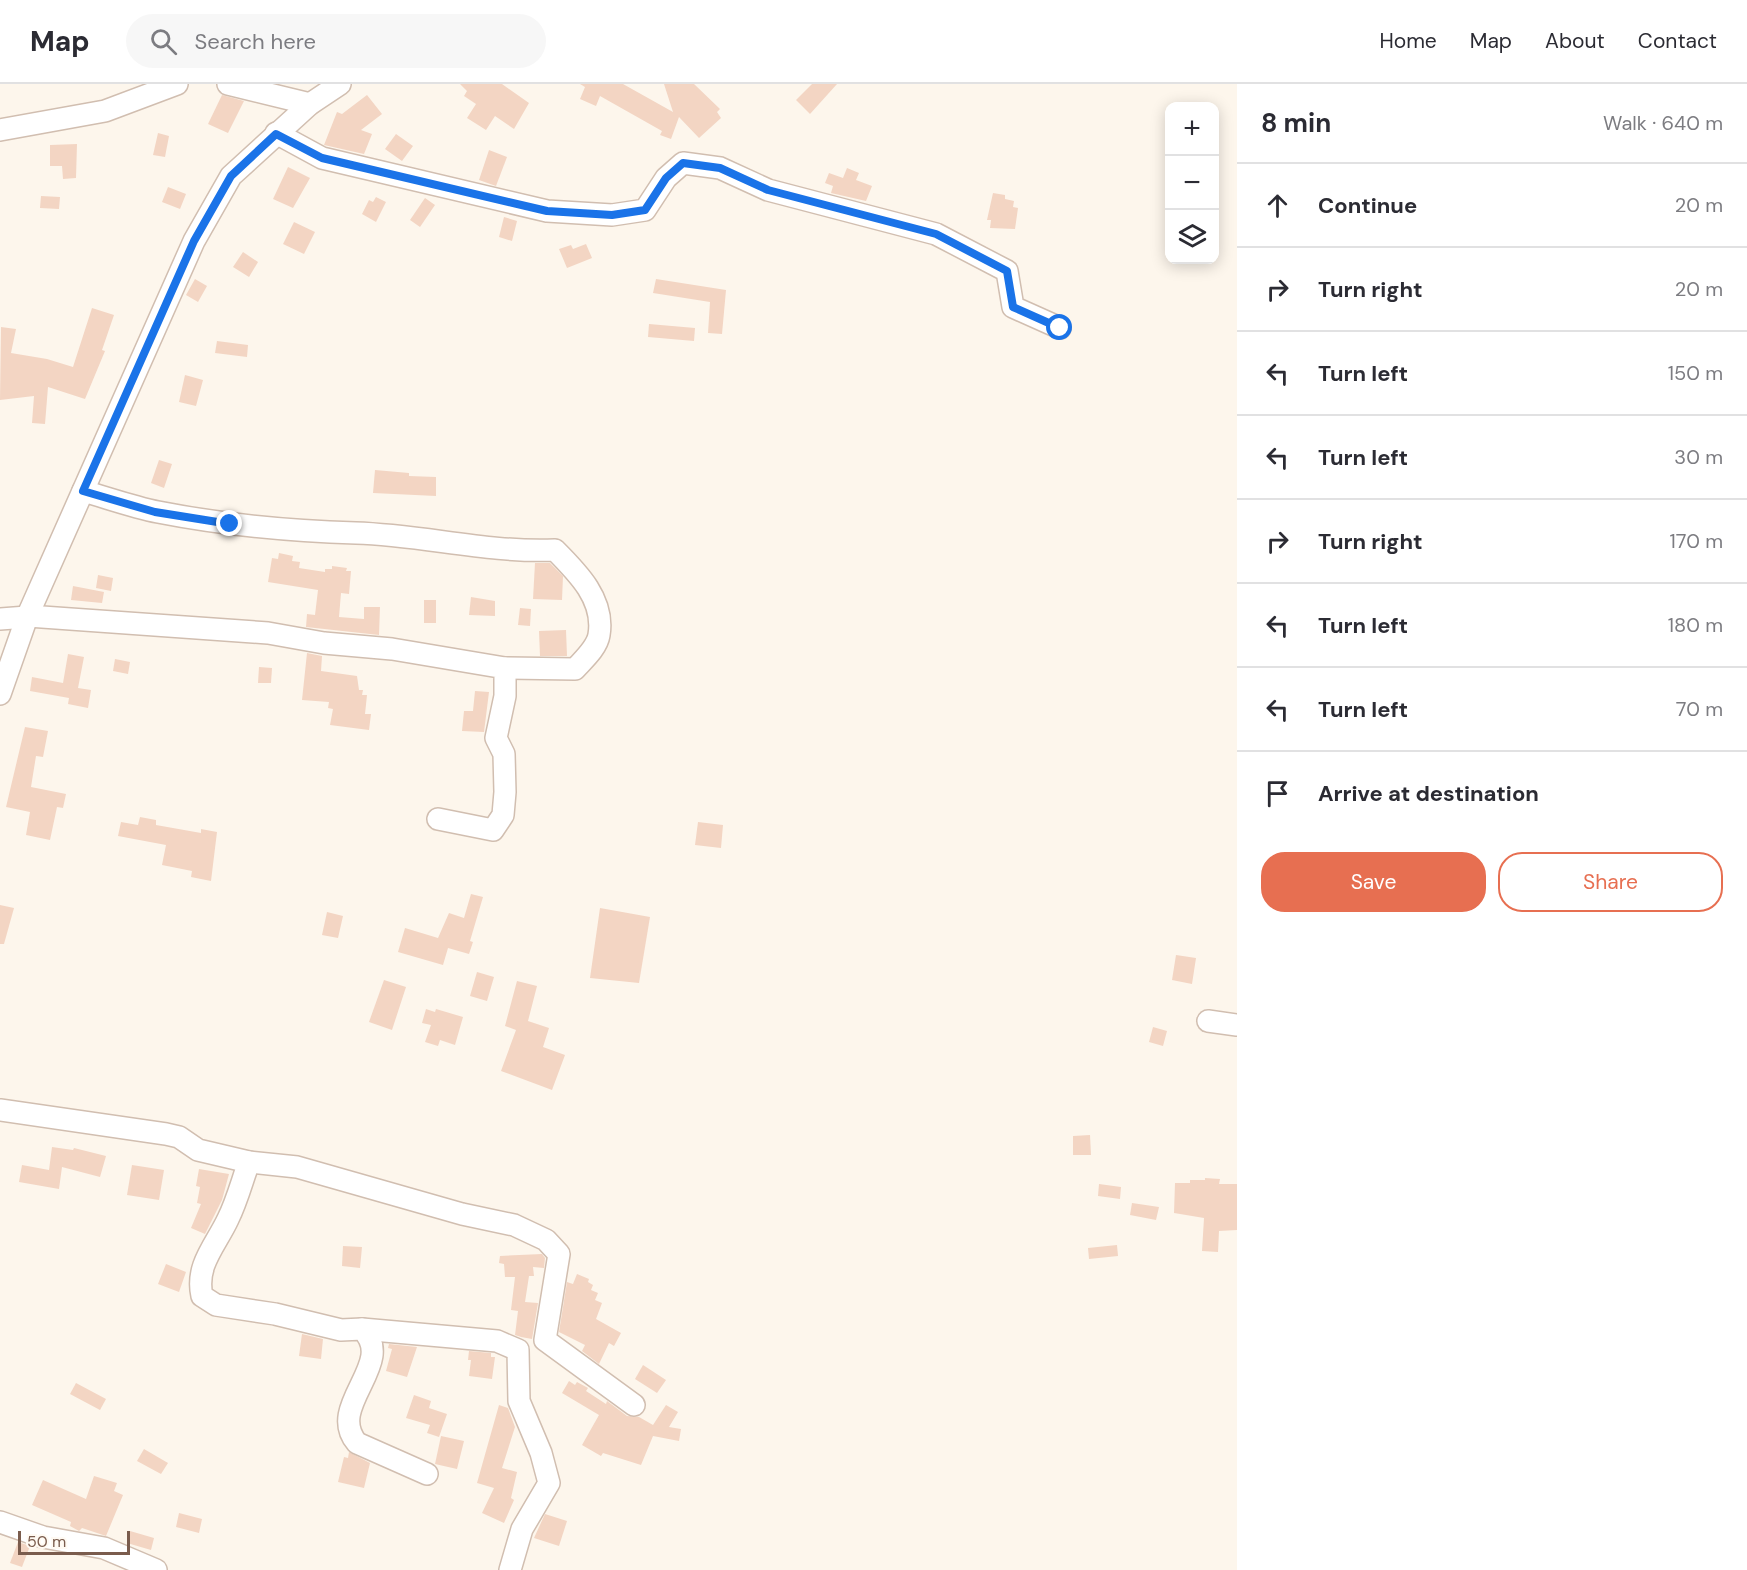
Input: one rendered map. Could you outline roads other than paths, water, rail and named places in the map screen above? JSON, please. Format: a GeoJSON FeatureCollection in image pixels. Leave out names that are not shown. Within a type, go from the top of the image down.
{"type":"FeatureCollection","features":[{"type":"Feature","properties":{"kind":"street"},"geometry":{"type":"LineString","coordinates":[[0,130],[105,111],[177,84]]}},
{"type":"Feature","properties":{"kind":"street"},"geometry":{"type":"LineString","coordinates":[[228,84],[310,104]]}},
{"type":"Feature","properties":{"kind":"street"},"geometry":{"type":"LineString","coordinates":[[0,694],[27,617],[194,241],[231,176],[310,104],[340,84]]}},
{"type":"Feature","properties":{"kind":"street"},"geometry":{"type":"LineString","coordinates":[[276,134],[322,158],[547,211],[612,215],[645,210],[666,178],[683,163],[720,168],[768,190],[936,234],[1007,271],[1013,307],[1060,328]]}},
{"type":"Feature","properties":{"kind":"street"},"geometry":{"type":"LineString","coordinates":[[0,619],[27,617],[268,633],[324,643],[393,649],[505,668],[575,669],[588,656],[599,637],[599,610],[581,577],[555,550],[520,552],[354,533],[322,534],[260,528],[155,512],[83,491]]}},
{"type":"Feature","properties":{"kind":"street"},"geometry":{"type":"LineString","coordinates":[[438,819],[493,830],[503,815],[504,754],[496,738],[505,696],[505,668]]}},
{"type":"Feature","properties":{"kind":"street"},"geometry":{"type":"LineString","coordinates":[[1208,1020],[1237,1024]]}},
{"type":"Feature","properties":{"kind":"street"},"geometry":{"type":"LineString","coordinates":[[0,1110],[179,1137],[198,1150],[249,1162],[297,1167],[462,1214],[514,1226],[546,1240],[559,1254],[545,1340],[634,1405]]}},
{"type":"Feature","properties":{"kind":"street"},"geometry":{"type":"LineString","coordinates":[[249,1162],[228,1219],[203,1263],[199,1284],[202,1296],[216,1305],[275,1314],[341,1330],[362,1329],[497,1341],[518,1350],[519,1401],[541,1453],[549,1483],[522,1529],[510,1570]]}},
{"type":"Feature","properties":{"kind":"street"},"geometry":{"type":"LineString","coordinates":[[362,1329],[371,1338],[374,1347],[367,1372],[346,1418],[349,1434],[357,1443],[428,1474]]}},
{"type":"Feature","properties":{"kind":"street"},"geometry":{"type":"LineString","coordinates":[[0,1522],[43,1537],[104,1548],[156,1570]]}}]}
